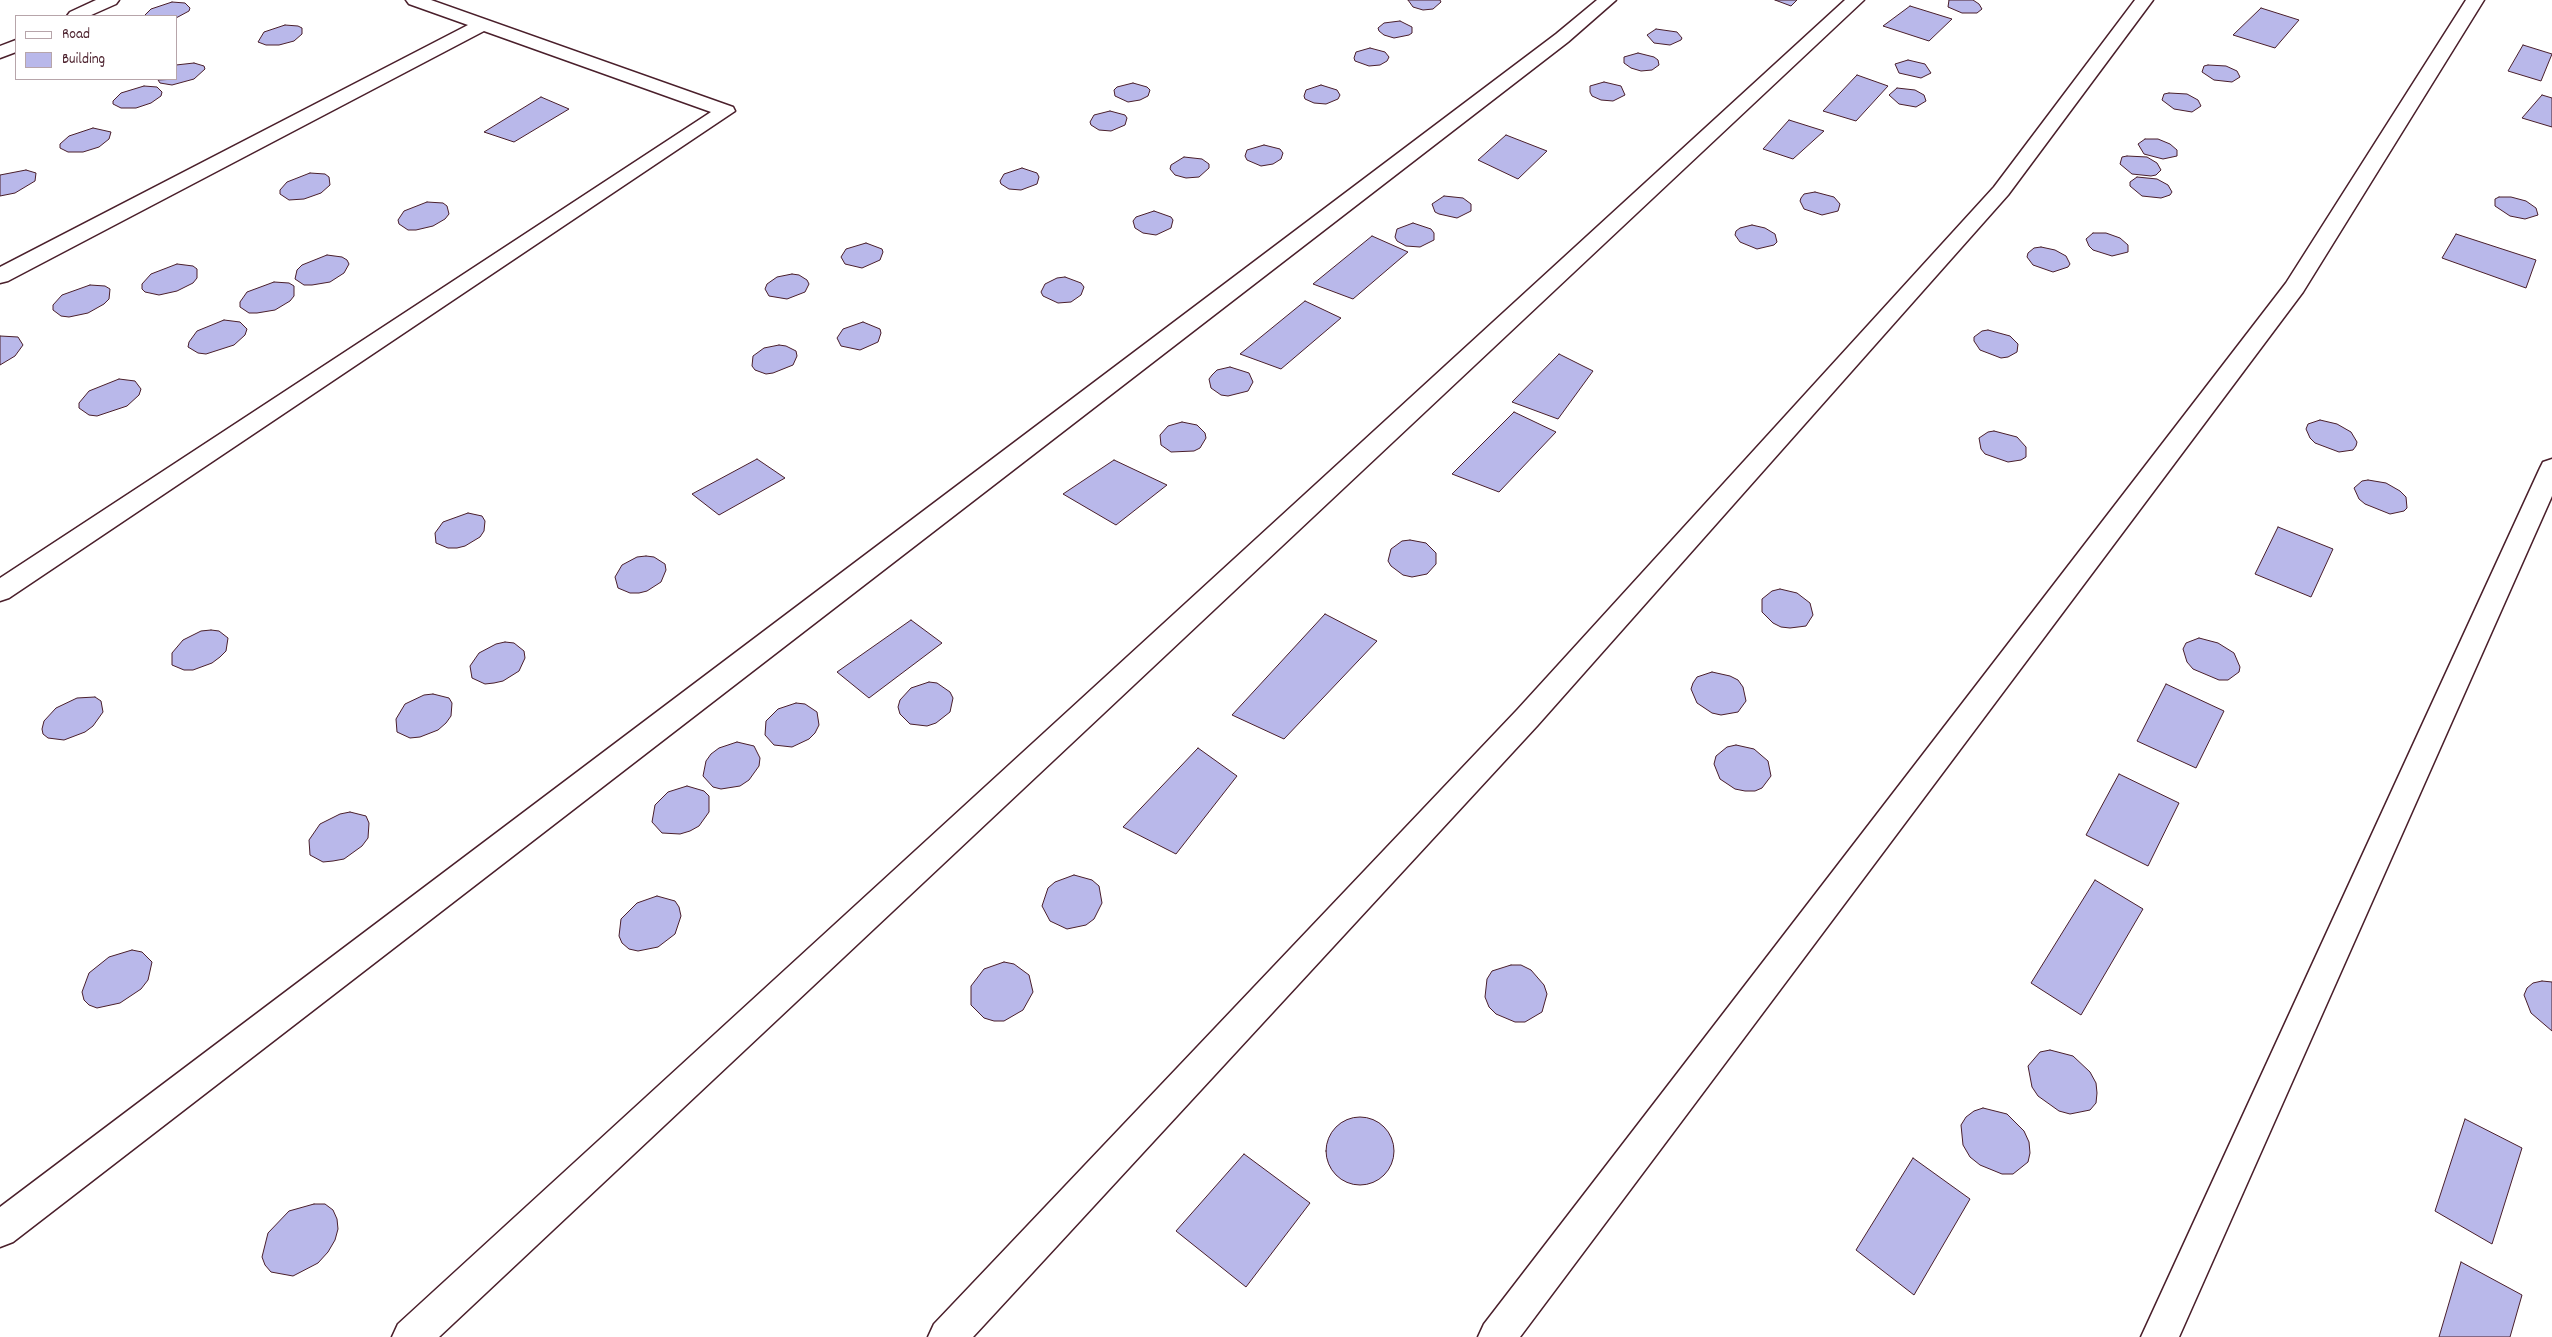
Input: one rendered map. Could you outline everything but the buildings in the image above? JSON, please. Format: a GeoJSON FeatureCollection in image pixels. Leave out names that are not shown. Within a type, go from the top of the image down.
{"type":"FeatureCollection","features":[{"type":"Feature","properties":{"kind":"street"},"geometry":{"type":"LineString","coordinates":[[78,15],[110,0]]}},
{"type":"Feature","properties":{"kind":"street"},"geometry":{"type":"LineString","coordinates":[[0,591],[726,111],[415,0]]}},
{"type":"Feature","properties":{"kind":"street"},"geometry":{"type":"LineString","coordinates":[[0,1228],[1562,38],[1607,0]]}},
{"type":"Feature","properties":{"kind":"street"},"geometry":{"type":"LineString","coordinates":[[411,1337],[1855,0]]}},
{"type":"Feature","properties":{"kind":"street"},"geometry":{"type":"LineString","coordinates":[[947,1337],[1527,718],[1994,198],[2144,0]]}},
{"type":"Feature","properties":{"kind":"street"},"geometry":{"type":"LineString","coordinates":[[1498,1337],[2295,287],[2475,0]]}},
{"type":"Feature","properties":{"kind":"street"},"geometry":{"type":"LineString","coordinates":[[0,276],[483,24]]}},
{"type":"Feature","properties":{"kind":"street"},"geometry":{"type":"LineString","coordinates":[[0,53],[15,46]]}},
{"type":"Feature","properties":{"kind":"street"},"geometry":{"type":"LineString","coordinates":[[2160,1337],[2552,468]]}}]}
